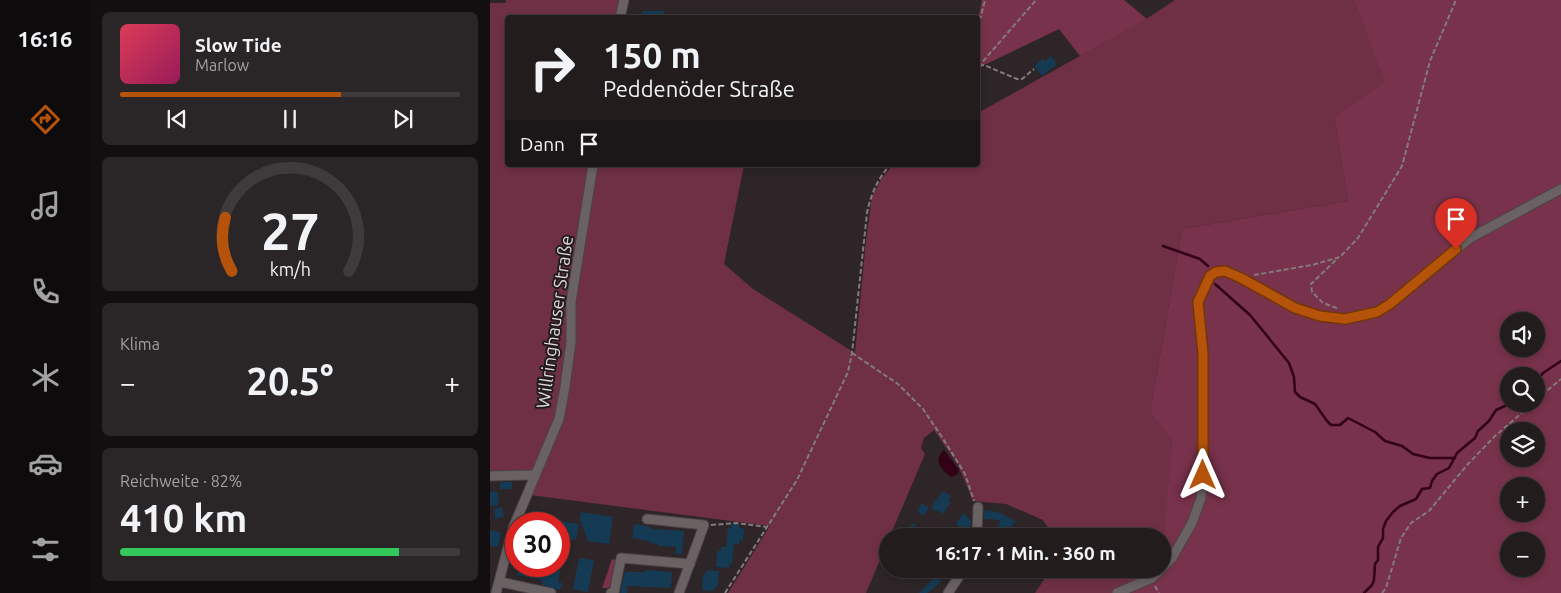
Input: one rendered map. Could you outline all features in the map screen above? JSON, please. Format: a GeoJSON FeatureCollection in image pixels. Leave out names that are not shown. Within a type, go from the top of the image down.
{"type":"FeatureCollection","features":[{"type":"Feature","properties":{"kind":"street"},"geometry":{"type":"LineString","coordinates":[[621,15],[624,0]]}},
{"type":"Feature","properties":{"kind":"street","name":"Willringhauser Straße"},"geometry":{"type":"LineString","coordinates":[[496,593],[513,528],[559,419],[566,387],[571,342],[571,302],[593,167]]}},
{"type":"Feature","properties":{"kind":"street"},"geometry":{"type":"LineString","coordinates":[[1171,559],[1192,523],[1201,498],[1203,475],[1203,354],[1198,302],[1210,276],[1216,272],[1225,271],[1295,308],[1320,316],[1345,319],[1377,312],[1390,304],[1470,238],[1561,189]]}},
{"type":"Feature","properties":{"kind":"street"},"geometry":{"type":"LineString","coordinates":[[490,476],[534,475]]}},
{"type":"Feature","properties":{"kind":"street"},"geometry":{"type":"LineString","coordinates":[[977,528],[978,507]]}},
{"type":"Feature","properties":{"kind":"street"},"geometry":{"type":"LineString","coordinates":[[647,519],[704,525],[679,593]]}},
{"type":"Feature","properties":{"kind":"street"},"geometry":{"type":"LineString","coordinates":[[611,593],[614,593],[621,558],[690,564]]}},
{"type":"Feature","properties":{"kind":"street"},"geometry":{"type":"LineString","coordinates":[[948,593],[958,578]]}},
{"type":"Feature","properties":{"kind":"street"},"geometry":{"type":"LineString","coordinates":[[1117,593],[1152,578]]}},
{"type":"Feature","properties":{"kind":"street"},"geometry":{"type":"LineString","coordinates":[[500,582],[551,593]]}},
{"type":"Feature","properties":{"kind":"path"},"geometry":{"type":"LineString","coordinates":[[980,20],[985,0]]}},
{"type":"Feature","properties":{"kind":"path"},"geometry":{"type":"LineString","coordinates":[[980,64],[1036,0]]}},
{"type":"Feature","properties":{"kind":"path"},"geometry":{"type":"LineString","coordinates":[[1341,310],[1323,303],[1312,292],[1311,284],[1358,238],[1402,166],[1430,61],[1456,0]]}},
{"type":"Feature","properties":{"kind":"path"},"geometry":{"type":"LineString","coordinates":[[980,66],[1022,80],[1034,69]]}},
{"type":"Feature","properties":{"kind":"path"},"geometry":{"type":"LineString","coordinates":[[725,593],[797,480],[848,372],[852,353],[867,214],[871,195],[880,177],[888,167]]}},
{"type":"Feature","properties":{"kind":"path"},"geometry":{"type":"LineString","coordinates":[[1241,278],[1340,257]]}},
{"type":"Feature","properties":{"kind":"path"},"geometry":{"type":"LineString","coordinates":[[852,353],[898,384],[923,409],[965,474],[973,499],[978,507]]}},
{"type":"Feature","properties":{"kind":"path"},"geometry":{"type":"LineString","coordinates":[[1545,392],[1561,379]]}},
{"type":"Feature","properties":{"kind":"path"},"geometry":{"type":"LineString","coordinates":[[1382,593],[1386,588],[1401,538],[1410,523],[1429,511],[1468,464],[1495,436],[1523,412]]}},
{"type":"Feature","properties":{"kind":"path"},"geometry":{"type":"LineString","coordinates":[[704,525],[736,523],[767,527]]}},
{"type":"Feature","properties":{"kind":"shaded area"},"geometry":{"type":"Polygon","coordinates":[[[506,0],[625,0],[621,15],[505,15],[505,167],[744,167],[724,264],[753,289],[855,353],[872,196],[882,178],[891,167],[980,167],[980,112],[1146,19],[1175,0],[1354,0],[1386,82],[1334,116],[1348,201],[1182,229],[1150,413],[1172,440],[1165,528],[1048,528],[1043,520],[1006,504],[973,501],[958,465],[934,430],[924,438],[921,448],[925,454],[893,528],[879,528],[879,562],[866,593],[728,593],[770,526],[530,495],[538,469],[490,474],[490,3],[506,3],[506,0]]]}},
{"type":"Feature","properties":{"kind":"shaded area"},"geometry":{"type":"Polygon","coordinates":[[[982,0],[1124,0],[1147,19],[1080,56],[1059,29],[980,67],[979,15],[982,0]]]}},
{"type":"Feature","properties":{"kind":"shaded area"},"geometry":{"type":"Polygon","coordinates":[[[1354,0],[1561,0],[1561,593],[1123,593],[1129,578],[1171,578],[1171,528],[1164,528],[1172,440],[1150,413],[1182,229],[1348,201],[1334,116],[1385,82],[1354,0]]]}},
{"type":"Feature","properties":{"kind":"shaded area"},"geometry":{"type":"Polygon","coordinates":[[[944,450],[959,470],[957,475],[951,477],[940,465],[940,454],[944,450]]]}},
{"type":"Feature","properties":{"kind":"shaded area"},"geometry":{"type":"Polygon","coordinates":[[[612,559],[617,560],[609,588],[602,588],[612,559]]]}},
{"type":"Feature","properties":{"kind":"shaded area"},"geometry":{"type":"Polygon","coordinates":[[[1045,578],[1129,578],[1123,593],[1035,593],[1045,578]]]}},
{"type":"Feature","properties":{"kind":"building"},"geometry":{"type":"Polygon","coordinates":[[[642,11],[664,11],[664,15],[642,15],[642,11]]]}},
{"type":"Feature","properties":{"kind":"building"},"geometry":{"type":"Polygon","coordinates":[[[1051,56],[1057,64],[1042,76],[1034,66],[1051,56]]]}},
{"type":"Feature","properties":{"kind":"building"},"geometry":{"type":"Polygon","coordinates":[[[500,482],[512,482],[512,489],[500,489],[500,482]]]}},
{"type":"Feature","properties":{"kind":"building"},"geometry":{"type":"Polygon","coordinates":[[[497,491],[499,505],[490,506],[490,492],[497,491]]]}},
{"type":"Feature","properties":{"kind":"building"},"geometry":{"type":"Polygon","coordinates":[[[943,491],[951,496],[948,500],[951,502],[943,514],[931,508],[943,491]]]}},
{"type":"Feature","properties":{"kind":"building"},"geometry":{"type":"Polygon","coordinates":[[[922,503],[929,508],[924,516],[917,511],[922,503]]]}},
{"type":"Feature","properties":{"kind":"building"},"geometry":{"type":"Polygon","coordinates":[[[502,507],[504,517],[495,519],[494,509],[502,507]]]}},
{"type":"Feature","properties":{"kind":"building"},"geometry":{"type":"Polygon","coordinates":[[[984,510],[998,512],[1017,522],[1012,528],[997,528],[1001,520],[984,519],[984,510]]]}},
{"type":"Feature","properties":{"kind":"building"},"geometry":{"type":"Polygon","coordinates":[[[581,512],[613,517],[609,544],[588,541],[580,519],[581,512]]]}},
{"type":"Feature","properties":{"kind":"building"},"geometry":{"type":"Polygon","coordinates":[[[963,513],[971,520],[969,528],[962,528],[956,524],[963,513]]]}},
{"type":"Feature","properties":{"kind":"building"},"geometry":{"type":"Polygon","coordinates":[[[570,523],[579,524],[576,540],[570,539],[570,523]]]}},
{"type":"Feature","properties":{"kind":"building"},"geometry":{"type":"Polygon","coordinates":[[[732,523],[739,524],[739,528],[744,529],[743,541],[740,540],[739,544],[734,544],[732,564],[729,564],[729,568],[716,567],[717,551],[721,551],[721,547],[726,547],[728,527],[731,528],[732,523]]]}},
{"type":"Feature","properties":{"kind":"building"},"geometry":{"type":"Polygon","coordinates":[[[913,523],[919,528],[908,528],[913,523]]]}},
{"type":"Feature","properties":{"kind":"building"},"geometry":{"type":"Polygon","coordinates":[[[634,524],[651,527],[651,529],[684,531],[682,554],[675,554],[676,547],[658,546],[658,544],[649,543],[650,541],[632,538],[634,524]]]}},
{"type":"Feature","properties":{"kind":"building"},"geometry":{"type":"Polygon","coordinates":[[[490,530],[501,533],[498,547],[490,546],[490,530]]]}},
{"type":"Feature","properties":{"kind":"building"},"geometry":{"type":"Polygon","coordinates":[[[579,558],[594,560],[588,592],[573,589],[579,558]]]}},
{"type":"Feature","properties":{"kind":"building"},"geometry":{"type":"Polygon","coordinates":[[[646,570],[672,572],[671,588],[627,586],[627,593],[620,593],[625,572],[646,572],[646,570]]]}},
{"type":"Feature","properties":{"kind":"building"},"geometry":{"type":"Polygon","coordinates":[[[707,570],[719,571],[718,587],[715,587],[714,591],[702,590],[703,574],[706,574],[707,570]]]}},
{"type":"Feature","properties":{"kind":"building"},"geometry":{"type":"Polygon","coordinates":[[[527,577],[559,577],[558,582],[562,583],[560,590],[542,585],[542,580],[527,577]]]}},
{"type":"Feature","properties":{"kind":"building"},"geometry":{"type":"Polygon","coordinates":[[[934,578],[938,578],[941,581],[927,593],[919,593],[934,578]]]}},
{"type":"Feature","properties":{"kind":"waterway"},"geometry":{"type":"LineString","coordinates":[[1163,246],[1200,259],[1208,266]]}},
{"type":"Feature","properties":{"kind":"waterway"},"geometry":{"type":"LineString","coordinates":[[1215,284],[1250,315],[1289,363],[1294,377],[1295,392],[1300,397],[1315,404],[1331,425],[1340,425],[1348,418],[1375,432],[1385,441],[1402,446],[1413,454],[1430,458],[1455,458]]}},
{"type":"Feature","properties":{"kind":"waterway"},"geometry":{"type":"LineString","coordinates":[[1545,372],[1561,361]]}},
{"type":"Feature","properties":{"kind":"waterway"},"geometry":{"type":"LineString","coordinates":[[1364,593],[1374,580],[1375,564],[1378,560],[1378,547],[1383,538],[1383,529],[1386,521],[1400,506],[1416,499],[1422,489],[1430,488],[1437,474],[1449,468],[1457,453],[1475,438],[1478,431],[1489,421],[1496,410],[1500,408]]}},
{"type":"Feature","properties":{"kind":"route"},"geometry":{"type":"LineString","coordinates":[[1203,475],[1203,354],[1198,302],[1210,276],[1216,272],[1225,271],[1295,308],[1320,316],[1345,319],[1377,312],[1390,304],[1456,249]]}}]}
